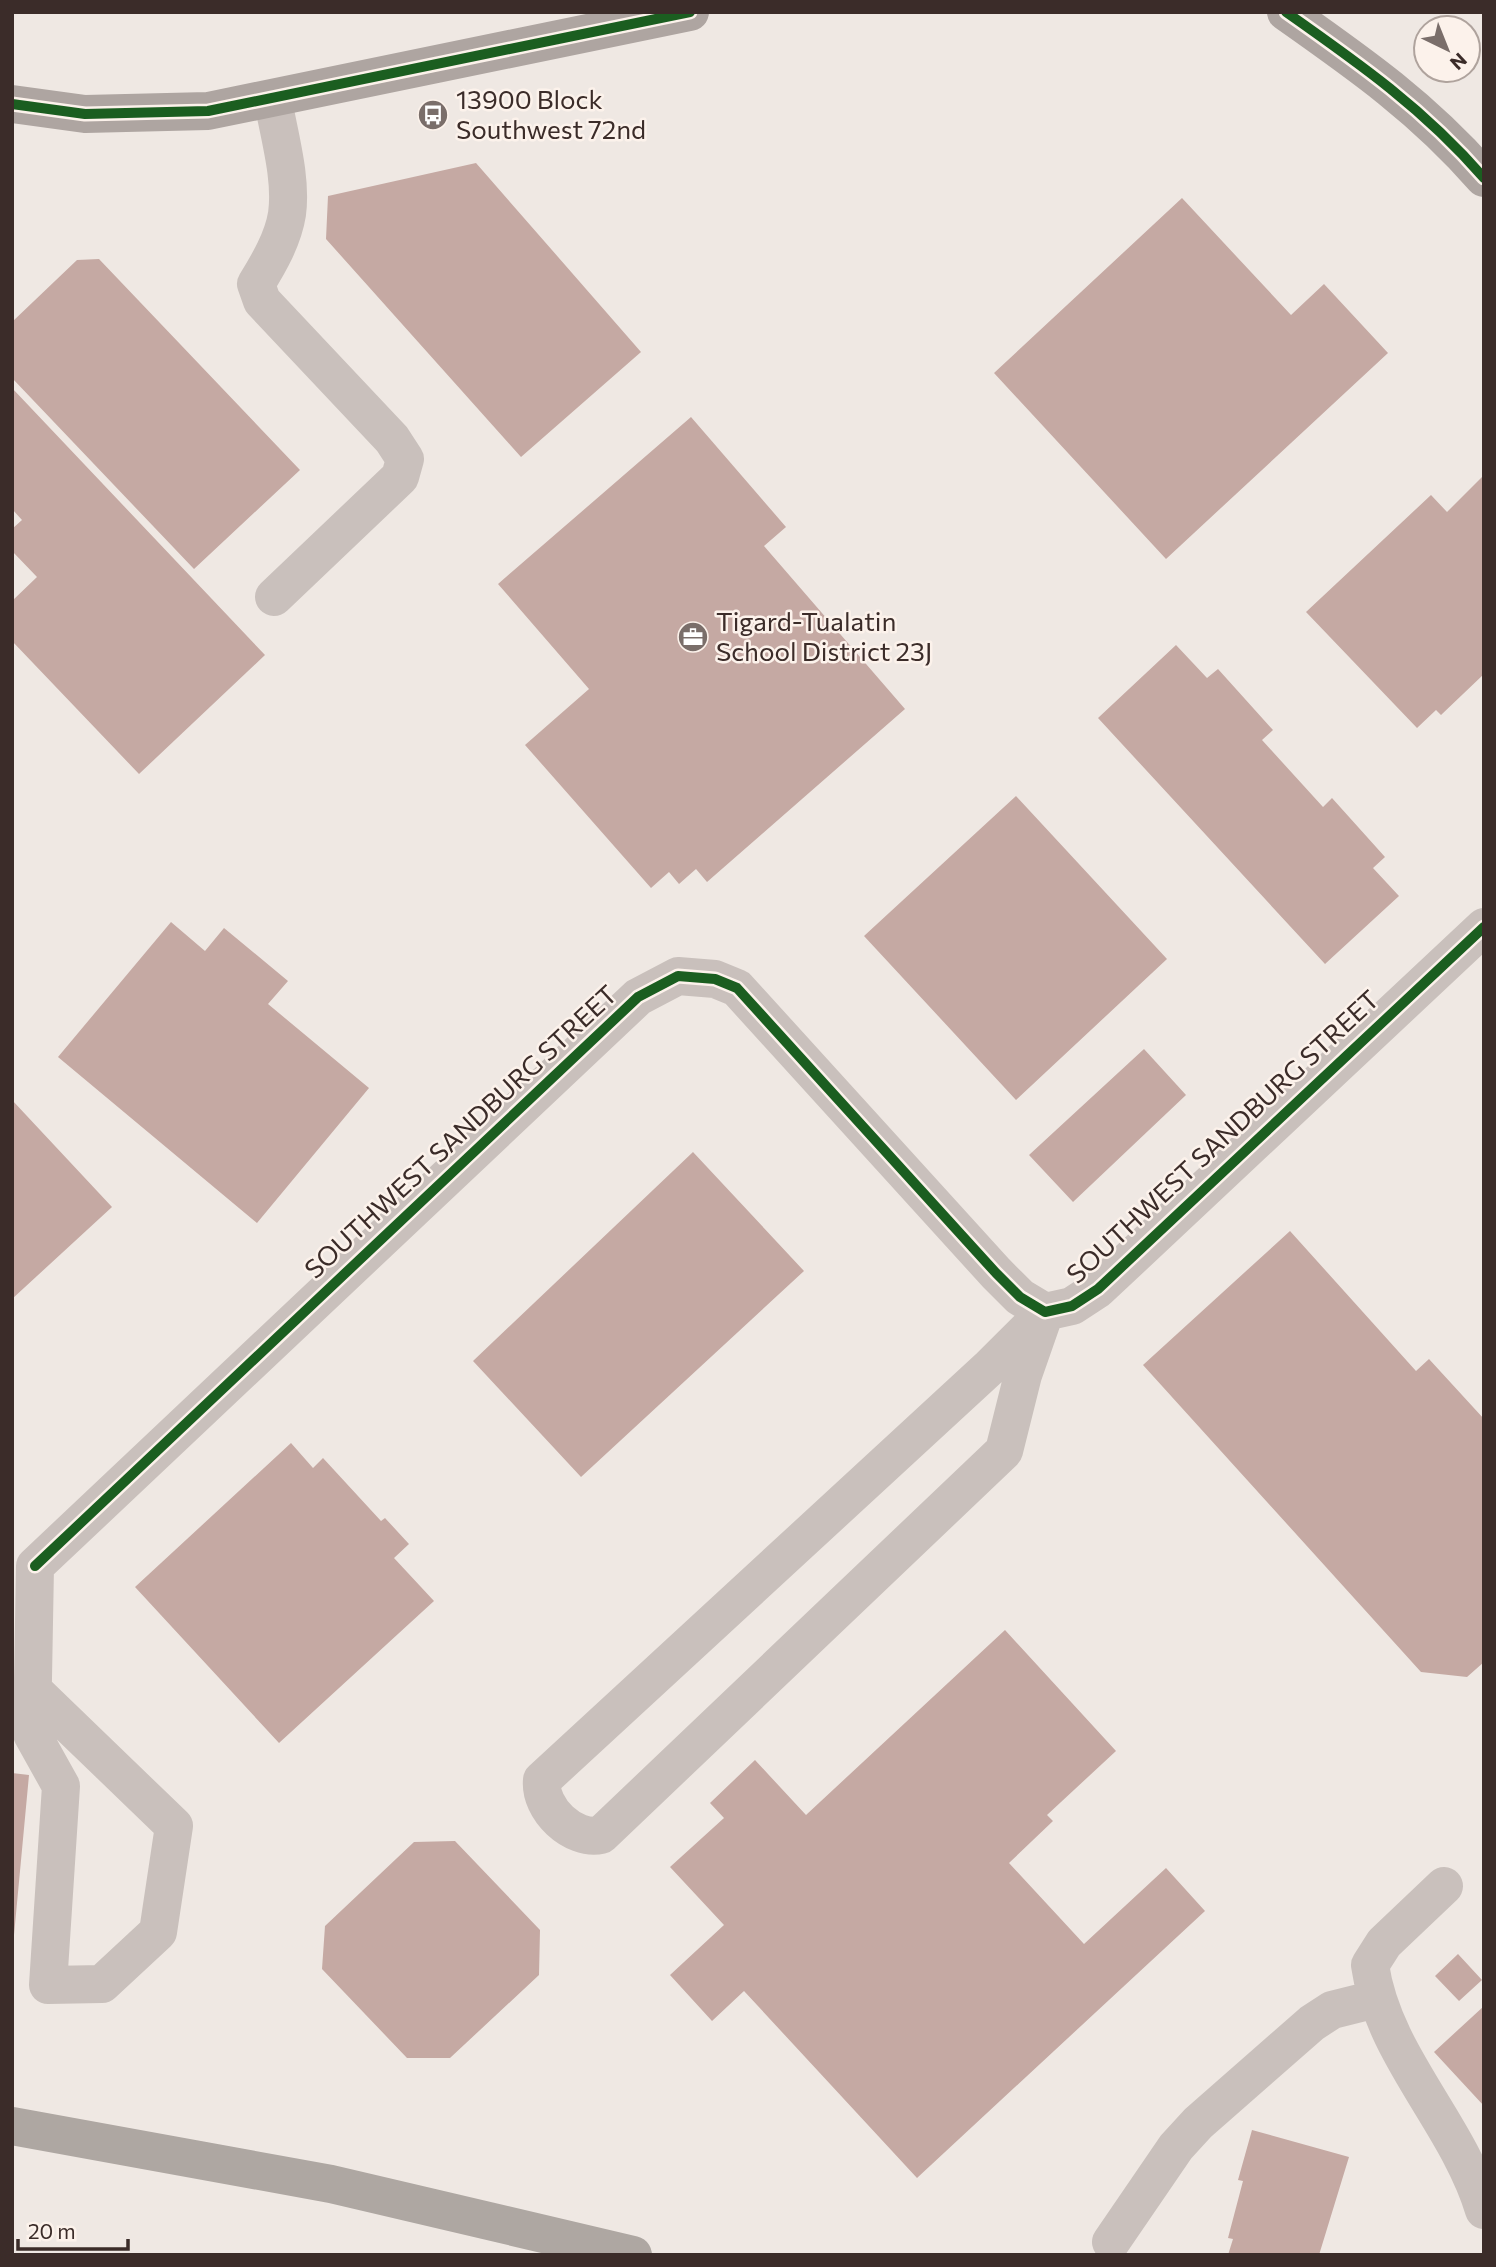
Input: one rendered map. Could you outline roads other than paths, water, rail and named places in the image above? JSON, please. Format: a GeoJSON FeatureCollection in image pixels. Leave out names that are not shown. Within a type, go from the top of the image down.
{"type":"FeatureCollection","features":[{"type":"Feature","properties":{"kind":"highway"},"geometry":{"type":"LineString","coordinates":[[12,2126],[331,2183],[634,2255]]}},
{"type":"Feature","properties":{"kind":"main road"},"geometry":{"type":"LineString","coordinates":[[12,104],[86,114],[208,111],[273,100],[690,12]]}},
{"type":"Feature","properties":{"kind":"main road"},"geometry":{"type":"LineString","coordinates":[[1286,12],[1399,93],[1459,148],[1484,178]]}},
{"type":"Feature","properties":{"kind":"street"},"geometry":{"type":"LineString","coordinates":[[273,100],[285,176],[287,213],[279,239],[256,284],[262,301],[392,439],[405,459],[400,478],[274,597]]}},
{"type":"Feature","properties":{"kind":"street","name":"SOUTHWEST SANDBURG STREET"},"geometry":{"type":"LineString","coordinates":[[34,1691],[35,1566],[638,997],[678,976],[715,979],[737,988],[996,1273],[1020,1297],[1045,1312],[1072,1306],[1098,1289],[1484,927]]}},
{"type":"Feature","properties":{"kind":"street"},"geometry":{"type":"LineString","coordinates":[[1045,1312],[1023,1375],[1004,1451],[601,1835],[589,1838],[576,1833],[548,1806],[541,1790],[542,1780],[990,1367],[1045,1312]]}},
{"type":"Feature","properties":{"kind":"street"},"geometry":{"type":"LineString","coordinates":[[34,1691],[174,1826],[158,1932],[102,1984],[48,1985],[61,1786],[32,1734],[34,1691]]}},
{"type":"Feature","properties":{"kind":"street"},"geometry":{"type":"LineString","coordinates":[[1444,1886],[1384,1943],[1370,1965],[1377,1999],[1388,2029],[1454,2144],[1484,2210]]}},
{"type":"Feature","properties":{"kind":"street"},"geometry":{"type":"LineString","coordinates":[[1111,2242],[1160,2168],[1198,2123],[1312,2023],[1332,2010],[1377,1999]]}},
{"type":"Feature","properties":{"kind":"place","name":"13900 Block Southwest 72nd"},"geometry":{"type":"Point","coordinates":[433,115]}},
{"type":"Feature","properties":{"kind":"place","name":"Tigard-Tualatin School District 23J"},"geometry":{"type":"Point","coordinates":[693,637]}}]}
